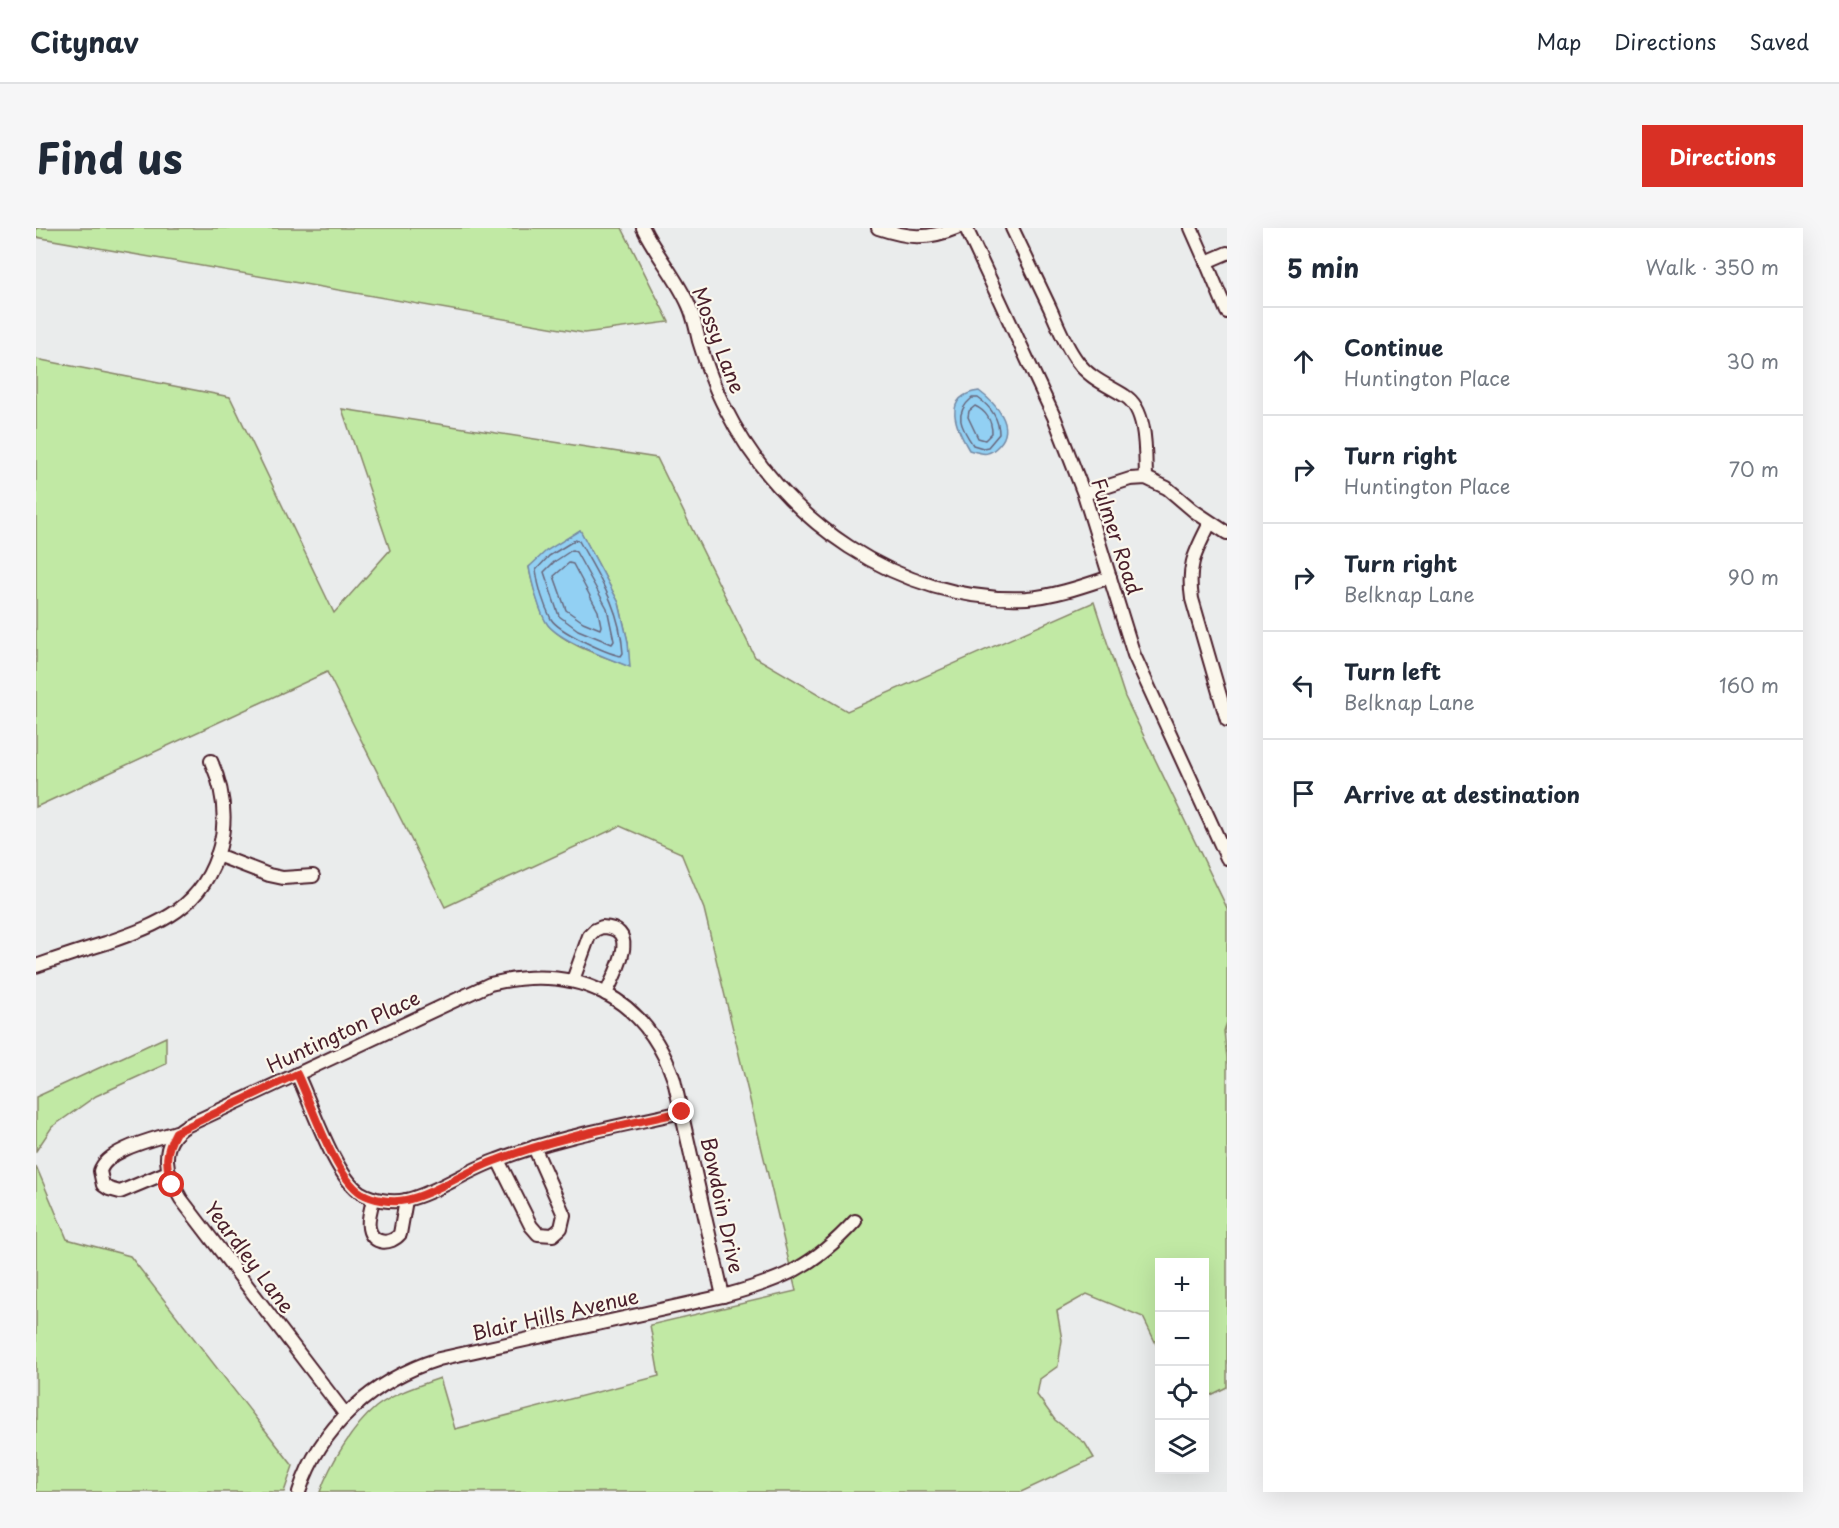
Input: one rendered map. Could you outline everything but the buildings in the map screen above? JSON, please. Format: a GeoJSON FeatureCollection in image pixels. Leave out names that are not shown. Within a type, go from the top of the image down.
{"type":"FeatureCollection","features":[{"type":"Feature","properties":{"kind":"street","name":"Mossy Lane"},"geometry":{"type":"LineString","coordinates":[[643,228],[653,249],[680,287],[690,308],[708,369],[724,408],[744,443],[770,479],[834,536],[872,561],[916,581],[951,592],[991,597],[1028,598],[1062,592],[1110,577]]}},
{"type":"Feature","properties":{"kind":"street"},"geometry":{"type":"LineString","coordinates":[[878,228],[918,238],[956,228]]}},
{"type":"Feature","properties":{"kind":"street","name":"Fulmer Road"},"geometry":{"type":"LineString","coordinates":[[966,228],[1054,419],[1084,494],[1134,655],[1227,858]]}},
{"type":"Feature","properties":{"kind":"street"},"geometry":{"type":"LineString","coordinates":[[1012,228],[1077,361],[1101,384],[1127,397],[1140,414],[1146,478]]}},
{"type":"Feature","properties":{"kind":"street"},"geometry":{"type":"LineString","coordinates":[[1191,228],[1227,312]]}},
{"type":"Feature","properties":{"kind":"street"},"geometry":{"type":"LineString","coordinates":[[1206,262],[1227,253]]}},
{"type":"Feature","properties":{"kind":"street"},"geometry":{"type":"LineString","coordinates":[[1084,494],[1130,479],[1146,478],[1167,488],[1210,523],[1227,533]]}},
{"type":"Feature","properties":{"kind":"street"},"geometry":{"type":"LineString","coordinates":[[1210,523],[1190,566],[1190,582],[1192,599],[1227,720]]}},
{"type":"Feature","properties":{"kind":"street"},"geometry":{"type":"LineString","coordinates":[[36,966],[153,926],[175,914],[202,886],[217,855],[222,836],[222,794],[211,761]]}},
{"type":"Feature","properties":{"kind":"street"},"geometry":{"type":"LineString","coordinates":[[217,855],[269,875],[283,878],[314,876]]}},
{"type":"Feature","properties":{"kind":"street"},"geometry":{"type":"LineString","coordinates":[[573,980],[592,933],[602,927],[616,930],[622,935],[624,949],[611,997]]}},
{"type":"Feature","properties":{"kind":"street","name":"Huntington Place"},"geometry":{"type":"LineString","coordinates":[[176,1132],[490,984],[529,977],[573,980],[611,997]]}},
{"type":"Feature","properties":{"kind":"street","name":"Bowdoin Drive"},"geometry":{"type":"LineString","coordinates":[[611,997],[641,1021],[660,1046],[674,1080],[723,1296]]}},
{"type":"Feature","properties":{"kind":"street"},"geometry":{"type":"LineString","coordinates":[[297,1074],[341,1171],[362,1194],[396,1201],[406,1200],[498,1160],[555,1140],[682,1112]]}},
{"type":"Feature","properties":{"kind":"street"},"geometry":{"type":"LineString","coordinates":[[176,1132],[169,1145],[166,1158],[168,1172],[124,1191],[115,1192],[103,1185],[100,1171],[107,1159],[138,1144],[176,1132]]}},
{"type":"Feature","properties":{"kind":"street"},"geometry":{"type":"LineString","coordinates":[[498,1160],[531,1227],[538,1234],[553,1235],[561,1228],[564,1215],[534,1147]]}},
{"type":"Feature","properties":{"kind":"street","name":"Yeardley Lane"},"geometry":{"type":"LineString","coordinates":[[168,1172],[172,1185],[181,1200],[346,1415]]}},
{"type":"Feature","properties":{"kind":"street"},"geometry":{"type":"LineString","coordinates":[[373,1198],[369,1229],[372,1235],[383,1242],[390,1242],[400,1234],[406,1200]]}},
{"type":"Feature","properties":{"kind":"street","name":"Blair Hills Avenue"},"geometry":{"type":"LineString","coordinates":[[299,1492],[319,1449],[346,1415],[380,1386],[409,1370],[424,1364],[758,1287],[792,1273],[827,1250],[855,1221]]}},
{"type":"Feature","properties":{"kind":"green space"},"geometry":{"type":"Polygon","coordinates":[[[36,228],[622,228],[669,322],[584,333],[36,237],[36,228]]]}},
{"type":"Feature","properties":{"kind":"green space"},"geometry":{"type":"Polygon","coordinates":[[[36,359],[230,397],[334,613],[390,550],[342,409],[657,458],[755,657],[847,711],[1094,602],[1125,697],[1227,908],[1227,1022],[1224,1031],[1227,1058],[1227,1387],[1209,1396],[1209,1258],[1155,1258],[1155,1342],[1143,1317],[1087,1294],[1057,1311],[1062,1340],[1058,1366],[1040,1379],[1037,1395],[1055,1420],[1085,1443],[1094,1458],[1021,1492],[320,1492],[336,1458],[359,1424],[376,1407],[407,1390],[440,1378],[455,1429],[659,1376],[650,1325],[796,1291],[704,909],[681,853],[620,826],[445,907],[327,672],[36,807],[36,359]],[[580,530],[529,567],[534,589],[546,621],[566,640],[629,666],[628,642],[619,603],[580,530]]]}},
{"type":"Feature","properties":{"kind":"green space"},"geometry":{"type":"Polygon","coordinates":[[[166,1037],[166,1064],[96,1096],[52,1127],[36,1151],[36,1097],[166,1037]]]}},
{"type":"Feature","properties":{"kind":"green space"},"geometry":{"type":"Polygon","coordinates":[[[36,1166],[67,1239],[130,1256],[293,1466],[284,1492],[36,1492],[36,1166]]]}},
{"type":"Feature","properties":{"kind":"water"},"geometry":{"type":"Polygon","coordinates":[[[979,391],[1002,415],[1006,430],[999,445],[985,453],[969,450],[956,423],[955,414],[960,399],[967,394],[979,391]]]}},
{"type":"Feature","properties":{"kind":"water"},"geometry":{"type":"Polygon","coordinates":[[[580,530],[619,603],[628,642],[630,667],[586,649],[555,631],[548,625],[539,606],[529,567],[546,551],[580,530]]]}},
{"type":"Feature","properties":{"kind":"route"},"geometry":{"type":"LineString","coordinates":[[172,1185],[166,1158],[169,1145],[176,1132],[297,1074],[337,1164],[346,1178],[362,1194],[386,1201],[406,1200],[473,1170],[555,1140],[682,1112]]}}]}
